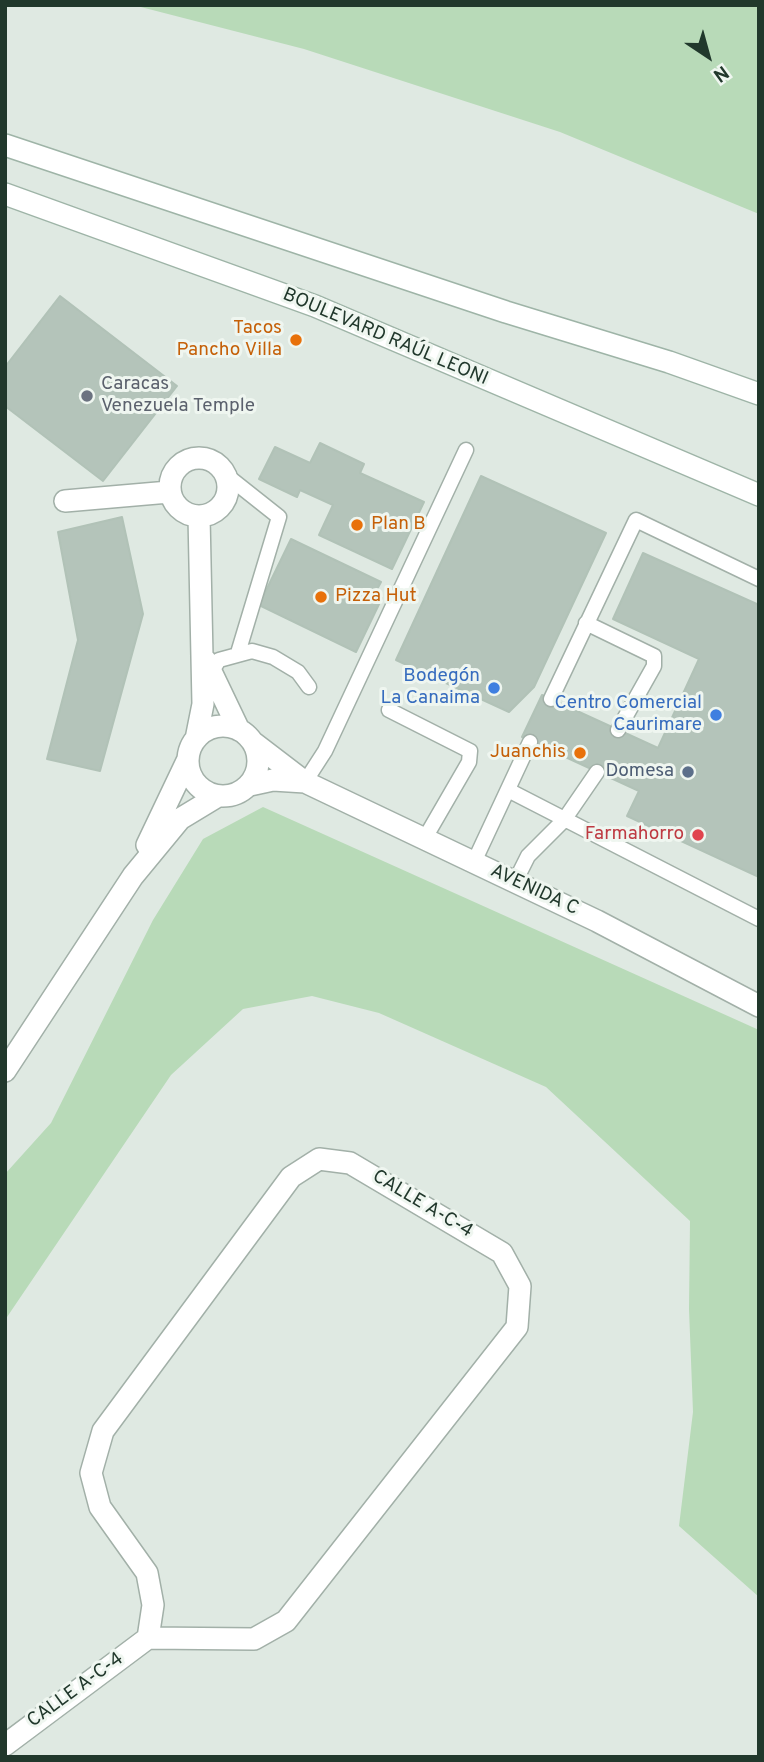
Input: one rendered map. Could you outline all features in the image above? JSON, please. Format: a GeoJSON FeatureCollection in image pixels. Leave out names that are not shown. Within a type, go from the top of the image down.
{"type":"FeatureCollection","features":[{"type":"Feature","properties":{"kind":"street"},"geometry":{"type":"LineString","coordinates":[[5,145],[758,393]]}},
{"type":"Feature","properties":{"kind":"street","name":"BOULEVARD RAÚL LEONI"},"geometry":{"type":"LineString","coordinates":[[5,194],[315,306],[759,495]]}},
{"type":"Feature","properties":{"kind":"street"},"geometry":{"type":"LineString","coordinates":[[195,458],[214,461],[226,475],[226,496],[220,506],[199,516],[180,509],[169,492],[173,473],[178,466],[195,458]]}},
{"type":"Feature","properties":{"kind":"street"},"geometry":{"type":"LineString","coordinates":[[65,501],[169,492]]}},
{"type":"Feature","properties":{"kind":"street","name":"AVENIDA C"},"geometry":{"type":"LineString","coordinates":[[132,876],[188,759],[196,739],[203,704],[199,516]]}},
{"type":"Feature","properties":{"kind":"street","name":"AVENIDA C"},"geometry":{"type":"LineString","coordinates":[[5,1071],[132,876],[180,819],[218,796],[235,795],[255,778],[259,760],[201,649]]}},
{"type":"Feature","properties":{"kind":"street"},"geometry":{"type":"LineString","coordinates":[[196,739],[216,727],[246,736]]}},
{"type":"Feature","properties":{"kind":"street","name":"AVENIDA C"},"geometry":{"type":"LineString","coordinates":[[246,736],[305,782],[597,921],[759,1006]]}},
{"type":"Feature","properties":{"kind":"street"},"geometry":{"type":"LineString","coordinates":[[188,759],[191,776],[202,790],[218,796]]}},
{"type":"Feature","properties":{"kind":"street","name":"AVENIDA C"},"geometry":{"type":"LineString","coordinates":[[250,785],[273,780],[305,782]]}},
{"type":"Feature","properties":{"kind":"street","name":"CALLE A-C-4"},"geometry":{"type":"LineString","coordinates":[[5,1745],[148,1638],[254,1639],[286,1621],[517,1327],[520,1286],[502,1253],[350,1163],[319,1159],[291,1177],[103,1431],[91,1473],[100,1507],[147,1573],[153,1605],[148,1638]]}},
{"type":"Feature","properties":{"kind":"lane"},"geometry":{"type":"LineString","coordinates":[[305,782],[325,751],[466,450]]}},
{"type":"Feature","properties":{"kind":"lane"},"geometry":{"type":"LineString","coordinates":[[226,475],[279,517],[238,653]]}},
{"type":"Feature","properties":{"kind":"lane"},"geometry":{"type":"LineString","coordinates":[[551,699],[636,520],[759,579]]}},
{"type":"Feature","properties":{"kind":"lane"},"geometry":{"type":"LineString","coordinates":[[586,623],[654,656],[653,666],[618,730]]}},
{"type":"Feature","properties":{"kind":"lane"},"geometry":{"type":"LineString","coordinates":[[211,672],[219,660],[252,651],[273,657],[298,671],[309,687]]}},
{"type":"Feature","properties":{"kind":"lane"},"geometry":{"type":"LineString","coordinates":[[389,710],[470,751],[469,762],[425,838]]}},
{"type":"Feature","properties":{"kind":"lane"},"geometry":{"type":"LineString","coordinates":[[474,862],[530,742]]}},
{"type":"Feature","properties":{"kind":"lane"},"geometry":{"type":"LineString","coordinates":[[515,882],[527,856],[564,820],[597,772]]}},
{"type":"Feature","properties":{"kind":"lane"},"geometry":{"type":"LineString","coordinates":[[508,790],[759,919]]}},
{"type":"Feature","properties":{"kind":"green space"},"geometry":{"type":"Polygon","coordinates":[[[133,5],[759,5],[759,214],[560,132],[304,49],[133,5]]]}},
{"type":"Feature","properties":{"kind":"green space"},"geometry":{"type":"Polygon","coordinates":[[[263,807],[759,1030],[759,1597],[679,1526],[693,1412],[689,1309],[690,1221],[546,1087],[379,1013],[312,996],[243,1009],[171,1075],[5,1320],[5,1174],[51,1123],[153,920],[203,839],[263,807]]]}},
{"type":"Feature","properties":{"kind":"building","name":"Caracas Venezuela Temple"},"geometry":{"type":"Polygon","coordinates":[[[60,296],[177,386],[103,481],[5,406],[5,367],[60,296]]]}},
{"type":"Feature","properties":{"kind":"building"},"geometry":{"type":"Polygon","coordinates":[[[320,443],[364,464],[360,473],[424,502],[392,569],[319,535],[333,505],[300,490],[297,497],[259,479],[275,447],[310,463],[320,443]]]}},
{"type":"Feature","properties":{"kind":"building"},"geometry":{"type":"Polygon","coordinates":[[[481,476],[606,533],[534,687],[509,712],[396,660],[481,476]]]}},
{"type":"Feature","properties":{"kind":"building"},"geometry":{"type":"Polygon","coordinates":[[[122,517],[143,614],[100,771],[47,759],[78,640],[58,532],[122,517]]]}},
{"type":"Feature","properties":{"kind":"building","name":"Pizza Hut"},"geometry":{"type":"Polygon","coordinates":[[[291,539],[381,582],[374,595],[382,598],[356,652],[259,605],[291,539]]]}},
{"type":"Feature","properties":{"kind":"building","name":"Centro Comercial Caurimare"},"geometry":{"type":"Polygon","coordinates":[[[643,553],[759,605],[759,877],[627,816],[639,791],[522,737],[542,695],[658,748],[699,659],[613,619],[643,553]]]}},
{"type":"Feature","properties":{"kind":"place","name":"Tacos Pancho Villa"},"geometry":{"type":"Point","coordinates":[296,340]}},
{"type":"Feature","properties":{"kind":"place","name":"Caracas Venezuela Temple"},"geometry":{"type":"Point","coordinates":[87,396]}},
{"type":"Feature","properties":{"kind":"place","name":"Plan B"},"geometry":{"type":"Point","coordinates":[357,525]}},
{"type":"Feature","properties":{"kind":"place","name":"Pizza Hut"},"geometry":{"type":"Point","coordinates":[321,597]}},
{"type":"Feature","properties":{"kind":"place","name":"Bodegón La Canaima"},"geometry":{"type":"Point","coordinates":[494,688]}},
{"type":"Feature","properties":{"kind":"place","name":"Centro Comercial Caurimare"},"geometry":{"type":"Point","coordinates":[716,715]}},
{"type":"Feature","properties":{"kind":"place","name":"Juanchis"},"geometry":{"type":"Point","coordinates":[580,753]}},
{"type":"Feature","properties":{"kind":"place","name":"Domesa"},"geometry":{"type":"Point","coordinates":[688,772]}},
{"type":"Feature","properties":{"kind":"place","name":"Farmahorro"},"geometry":{"type":"Point","coordinates":[698,835]}}]}
